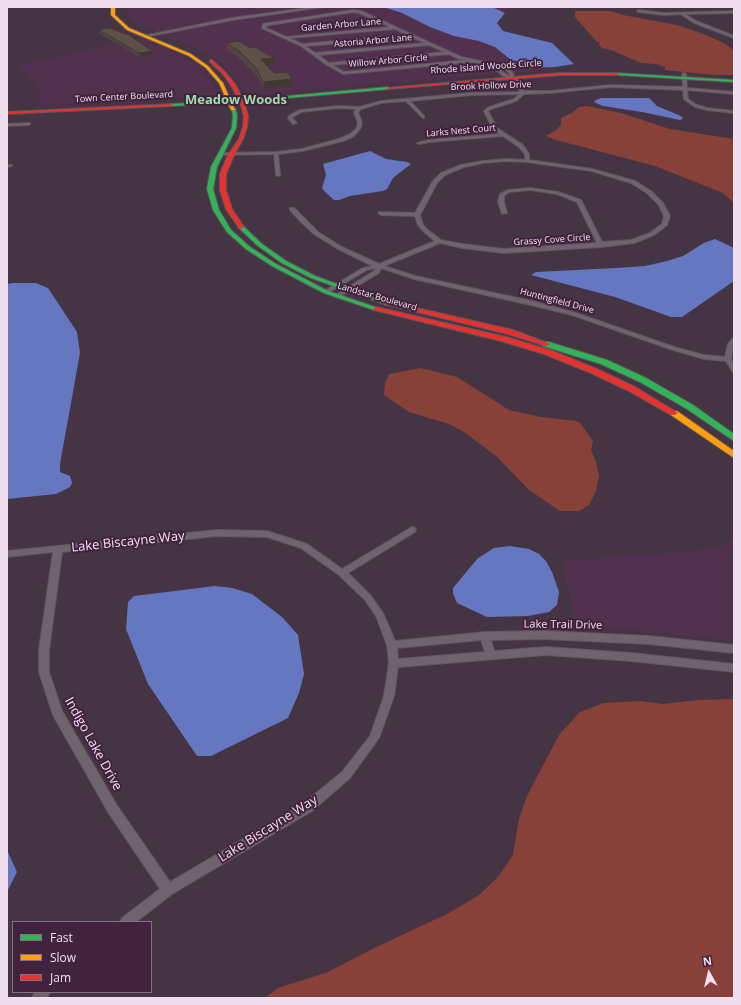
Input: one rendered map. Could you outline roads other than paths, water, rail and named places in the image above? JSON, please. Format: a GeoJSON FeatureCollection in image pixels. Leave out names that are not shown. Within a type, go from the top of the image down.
{"type":"FeatureCollection","features":[{"type":"Feature","properties":{"kind":"main road","name":"Landstar Boulevard"},"geometry":{"type":"LineString","coordinates":[[113,7],[113,16],[128,29],[150,35],[191,50],[209,59],[223,72],[241,100],[246,116],[246,127],[241,139],[227,153],[210,177],[210,189],[216,210],[229,231],[248,248],[274,265],[326,292],[337,296],[378,309],[503,339],[547,352],[594,371],[632,389],[677,414],[734,455]]}},
{"type":"Feature","properties":{"kind":"main road","name":"Landstar Boulevard"},"geometry":{"type":"LineString","coordinates":[[121,7],[121,13],[125,20],[199,61],[214,73],[221,83],[230,100],[235,115],[234,128],[223,174],[223,190],[229,209],[242,228],[260,245],[284,262],[336,286],[380,301],[510,332],[604,362],[643,380],[690,407],[734,438]]}},
{"type":"Feature","properties":{"kind":"main road","name":"Rhode Island Woods Circle"},"geometry":{"type":"LineString","coordinates":[[241,100],[509,75],[603,72],[684,75],[734,80]]}},
{"type":"Feature","properties":{"kind":"main road","name":"Town Center Boulevard"},"geometry":{"type":"LineString","coordinates":[[7,109],[241,100]]}},
{"type":"Feature","properties":{"kind":"main road","name":"Town Center Boulevard"},"geometry":{"type":"LineString","coordinates":[[7,113],[57,108]]}},
{"type":"Feature","properties":{"kind":"street"},"geometry":{"type":"LineString","coordinates":[[294,10],[306,7]]}},
{"type":"Feature","properties":{"kind":"street"},"geometry":{"type":"LineString","coordinates":[[150,35],[232,19],[321,7]]}},
{"type":"Feature","properties":{"kind":"street"},"geometry":{"type":"LineString","coordinates":[[294,10],[293,12],[298,15],[305,16]]}},
{"type":"Feature","properties":{"kind":"street"},"geometry":{"type":"LineString","coordinates":[[294,10],[300,11],[305,16]]}},
{"type":"Feature","properties":{"kind":"street","name":"Willow Arbor Circle"},"geometry":{"type":"LineString","coordinates":[[509,75],[495,67],[473,61],[460,58],[360,12],[353,11],[312,18],[305,16],[264,25],[264,28],[302,45],[343,73],[473,61],[500,66],[507,69],[509,75]]}},
{"type":"Feature","properties":{"kind":"street"},"geometry":{"type":"LineString","coordinates":[[638,11],[653,14],[734,12]]}},
{"type":"Feature","properties":{"kind":"street"},"geometry":{"type":"LineString","coordinates":[[682,14],[695,22],[734,37]]}},
{"type":"Feature","properties":{"kind":"street","name":"Garden Arbor Lane"},"geometry":{"type":"LineString","coordinates":[[287,37],[396,28]]}},
{"type":"Feature","properties":{"kind":"street"},"geometry":{"type":"LineString","coordinates":[[302,45],[414,36]]}},
{"type":"Feature","properties":{"kind":"street","name":"Astoria Arbor Lane"},"geometry":{"type":"LineString","coordinates":[[315,54],[432,44]]}},
{"type":"Feature","properties":{"kind":"street"},"geometry":{"type":"LineString","coordinates":[[328,64],[450,53]]}},
{"type":"Feature","properties":{"kind":"street"},"geometry":{"type":"LineString","coordinates":[[509,75],[517,80],[523,93],[515,100],[490,108],[486,111],[495,129],[521,146],[527,154],[527,161]]}},
{"type":"Feature","properties":{"kind":"street"},"geometry":{"type":"LineString","coordinates":[[684,75],[686,99],[693,104],[707,109],[732,114]]}},
{"type":"Feature","properties":{"kind":"street","name":"Brook Hollow Drive"},"geometry":{"type":"LineString","coordinates":[[295,123],[290,118],[300,111],[339,107],[360,108],[381,102],[488,93],[550,92],[611,86],[685,89],[734,93]]}},
{"type":"Feature","properties":{"kind":"street"},"geometry":{"type":"LineString","coordinates":[[407,100],[422,117]]}},
{"type":"Feature","properties":{"kind":"street"},"geometry":{"type":"LineString","coordinates":[[227,153],[276,153],[327,145],[352,135],[358,129],[360,123],[356,112],[360,108]]}},
{"type":"Feature","properties":{"kind":"street"},"geometry":{"type":"LineString","coordinates":[[7,125],[28,124]]}},
{"type":"Feature","properties":{"kind":"street","name":"Larks Nest Court"},"geometry":{"type":"LineString","coordinates":[[419,144],[429,141],[504,135]]}},
{"type":"Feature","properties":{"kind":"street"},"geometry":{"type":"LineString","coordinates":[[276,153],[278,175]]}},
{"type":"Feature","properties":{"kind":"street","name":"Grassy Cove Circle"},"geometry":{"type":"LineString","coordinates":[[527,161],[592,170],[633,182],[649,192],[661,204],[667,216],[664,225],[652,234],[632,242],[504,251],[462,246],[439,240],[426,231],[417,215],[435,182],[443,174],[463,166],[483,162],[527,161]]}},
{"type":"Feature","properties":{"kind":"street"},"geometry":{"type":"LineString","coordinates":[[504,213],[501,202],[502,195],[508,191],[530,189],[570,196],[579,201],[590,221],[594,235],[601,245]]}},
{"type":"Feature","properties":{"kind":"street","name":"Huntingfield Drive"},"geometry":{"type":"LineString","coordinates":[[292,209],[316,233],[340,248],[379,266],[414,277],[532,302],[574,314],[675,349],[704,357],[728,359]]}},
{"type":"Feature","properties":{"kind":"street"},"geometry":{"type":"LineString","coordinates":[[381,214],[417,215]]}},
{"type":"Feature","properties":{"kind":"street"},"geometry":{"type":"LineString","coordinates":[[326,292],[365,269],[379,266],[439,240]]}},
{"type":"Feature","properties":{"kind":"street"},"geometry":{"type":"LineString","coordinates":[[337,296],[377,272],[379,266]]}},
{"type":"Feature","properties":{"kind":"street"},"geometry":{"type":"LineString","coordinates":[[734,340],[731,344],[728,359],[734,370]]}},
{"type":"Feature","properties":{"kind":"street"},"geometry":{"type":"LineString","coordinates":[[342,573],[412,530]]}},
{"type":"Feature","properties":{"kind":"street","name":"Lake Biscayne Way"},"geometry":{"type":"LineString","coordinates":[[7,554],[217,533],[267,534],[304,546],[342,573],[368,598],[380,615],[392,645],[394,663],[389,696],[374,738],[346,775],[308,807],[168,890],[127,921]]}},
{"type":"Feature","properties":{"kind":"street","name":"Indigo Lake Drive"},"geometry":{"type":"LineString","coordinates":[[58,549],[44,650],[44,672],[48,685],[57,712],[108,801],[168,890]]}},
{"type":"Feature","properties":{"kind":"street","name":"Lake Trail Drive"},"geometry":{"type":"LineString","coordinates":[[392,645],[486,636],[544,635],[641,639],[734,649]]}},
{"type":"Feature","properties":{"kind":"street"},"geometry":{"type":"LineString","coordinates":[[486,636],[490,654]]}},
{"type":"Feature","properties":{"kind":"street"},"geometry":{"type":"LineString","coordinates":[[394,663],[490,654],[546,651],[631,657],[734,668]]}},
{"type":"Feature","properties":{"kind":"water"},"geometry":{"type":"Polygon","coordinates":[[[383,7],[492,7],[505,13],[497,23],[503,31],[552,43],[574,64],[555,67],[521,68],[495,47],[479,41],[454,36],[430,27],[402,13],[383,7]]]}},
{"type":"Feature","properties":{"kind":"water"},"geometry":{"type":"Polygon","coordinates":[[[601,98],[649,98],[657,106],[681,116],[683,119],[680,120],[603,106],[594,102],[601,98]]]}},
{"type":"Feature","properties":{"kind":"water"},"geometry":{"type":"Polygon","coordinates":[[[370,151],[386,159],[411,164],[393,178],[387,189],[383,191],[334,200],[324,191],[322,188],[326,175],[323,164],[370,151]]]}},
{"type":"Feature","properties":{"kind":"water"},"geometry":{"type":"Polygon","coordinates":[[[715,239],[734,248],[734,281],[682,317],[671,317],[615,297],[531,275],[536,272],[645,266],[683,256],[704,243],[715,239]]]}},
{"type":"Feature","properties":{"kind":"water"},"geometry":{"type":"Polygon","coordinates":[[[36,283],[48,288],[77,332],[80,353],[60,464],[60,472],[70,476],[72,483],[70,487],[56,494],[7,499],[7,284],[36,283]]]}},
{"type":"Feature","properties":{"kind":"water"},"geometry":{"type":"Polygon","coordinates":[[[510,546],[529,549],[539,554],[546,561],[552,572],[559,592],[557,605],[549,612],[528,616],[487,617],[457,603],[453,593],[453,588],[478,558],[494,548],[510,546]]]}},
{"type":"Feature","properties":{"kind":"water"},"geometry":{"type":"Polygon","coordinates":[[[215,586],[232,588],[252,594],[282,617],[298,635],[304,674],[299,693],[288,718],[211,756],[197,756],[148,684],[126,629],[128,602],[134,596],[215,586]]]}},
{"type":"Feature","properties":{"kind":"water"},"geometry":{"type":"Polygon","coordinates":[[[7,850],[17,872],[7,892],[7,850]]]}},
{"type":"Feature","properties":{"kind":"district","name":"Meadow Woods"},"geometry":{"type":"Point","coordinates":[236,100]}}]}
